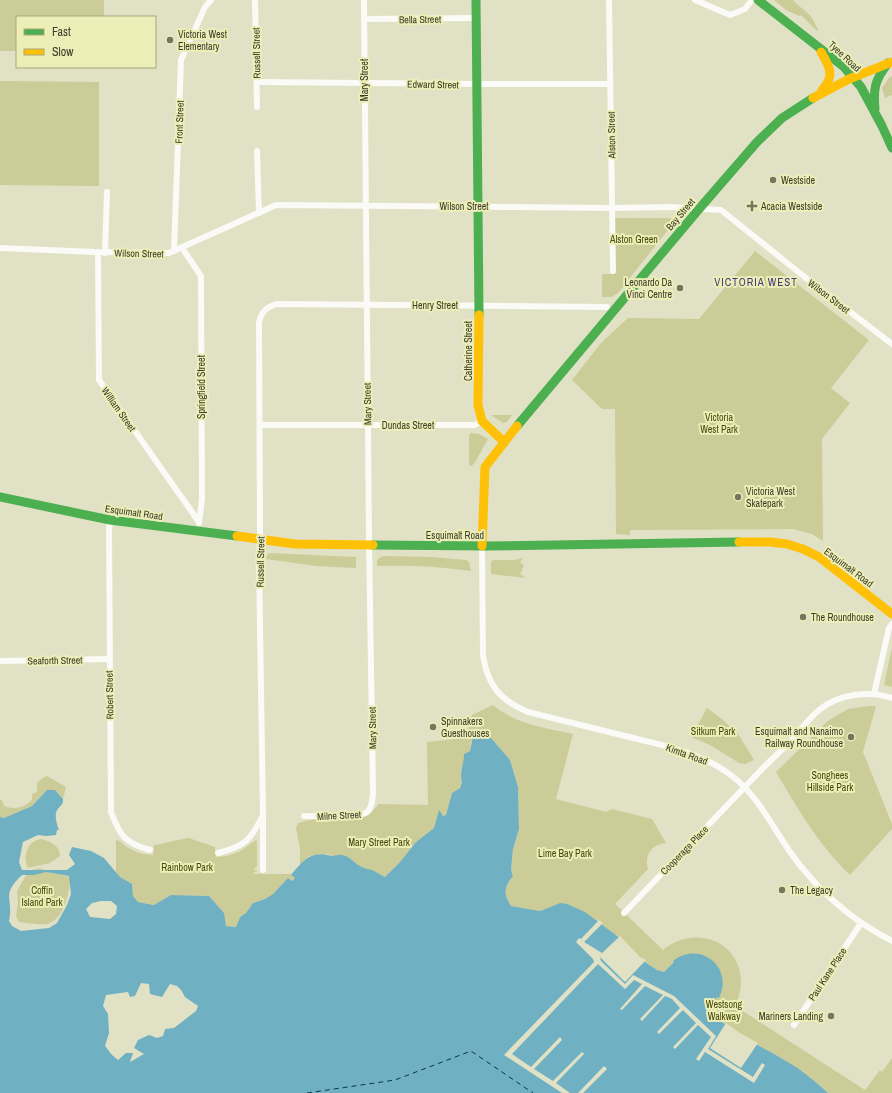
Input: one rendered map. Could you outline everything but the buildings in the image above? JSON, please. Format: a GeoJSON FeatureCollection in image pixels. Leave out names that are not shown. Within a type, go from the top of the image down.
{"type":"FeatureCollection","features":[{"type":"Feature","properties":{"kind":"main road","name":"Catherine Street"},"geometry":{"type":"LineString","coordinates":[[476,0],[479,306],[478,405],[482,421]]}},
{"type":"Feature","properties":{"kind":"main road","name":"Tyee Road"},"geometry":{"type":"LineString","coordinates":[[758,0],[844,67],[861,87],[892,148]]}},
{"type":"Feature","properties":{"kind":"main road"},"geometry":{"type":"LineString","coordinates":[[816,45],[828,64],[830,75],[827,85],[817,95]]}},
{"type":"Feature","properties":{"kind":"main road"},"geometry":{"type":"LineString","coordinates":[[875,113],[873,92],[874,84],[877,77],[890,63]]}},
{"type":"Feature","properties":{"kind":"main road","name":"Bay Street"},"geometry":{"type":"LineString","coordinates":[[504,442],[700,208],[764,135],[782,119],[817,95],[852,77],[890,63]]}},
{"type":"Feature","properties":{"kind":"main road"},"geometry":{"type":"LineString","coordinates":[[482,421],[504,442],[485,467],[482,546]]}},
{"type":"Feature","properties":{"kind":"main road","name":"Esquimalt Road"},"geometry":{"type":"LineString","coordinates":[[0,497],[110,520],[294,544],[369,546],[482,546],[770,542],[787,544],[803,549],[819,557],[892,614]]}},
{"type":"Feature","properties":{"kind":"street","name":"Front Street"},"geometry":{"type":"LineString","coordinates":[[174,251],[181,60],[205,7],[210,0]]}},
{"type":"Feature","properties":{"kind":"street","name":"Russell Street"},"geometry":{"type":"LineString","coordinates":[[255,0],[257,107]]}},
{"type":"Feature","properties":{"kind":"street","name":"Mary Street"},"geometry":{"type":"LineString","coordinates":[[364,0],[364,206],[373,794],[371,808]]}},
{"type":"Feature","properties":{"kind":"street","name":"Alston Street"},"geometry":{"type":"LineString","coordinates":[[608,0],[612,271]]}},
{"type":"Feature","properties":{"kind":"street"},"geometry":{"type":"LineString","coordinates":[[695,0],[730,15],[745,9],[752,0]]}},
{"type":"Feature","properties":{"kind":"street","name":"Bella Street"},"geometry":{"type":"LineString","coordinates":[[364,19],[476,18]]}},
{"type":"Feature","properties":{"kind":"street","name":"Edward Street"},"geometry":{"type":"LineString","coordinates":[[257,82],[610,84]]}},
{"type":"Feature","properties":{"kind":"street"},"geometry":{"type":"LineString","coordinates":[[257,151],[259,213]]}},
{"type":"Feature","properties":{"kind":"street"},"geometry":{"type":"LineString","coordinates":[[105,253],[107,192]]}},
{"type":"Feature","properties":{"kind":"street","name":"Wilson Street"},"geometry":{"type":"LineString","coordinates":[[0,248],[105,253],[169,253],[276,205],[700,208],[721,210],[892,344]]}},
{"type":"Feature","properties":{"kind":"street","name":"Springfield Street"},"geometry":{"type":"LineString","coordinates":[[182,248],[201,276],[202,499],[198,532]]}},
{"type":"Feature","properties":{"kind":"street","name":"William Street"},"geometry":{"type":"LineString","coordinates":[[98,252],[100,380],[199,522]]}},
{"type":"Feature","properties":{"kind":"street","name":"Henry Street"},"geometry":{"type":"LineString","coordinates":[[264,310],[277,304],[606,307]]}},
{"type":"Feature","properties":{"kind":"street","name":"Russell Street"},"geometry":{"type":"LineString","coordinates":[[263,870],[259,564],[259,323],[260,316],[264,310]]}},
{"type":"Feature","properties":{"kind":"street","name":"Dundas Street"},"geometry":{"type":"LineString","coordinates":[[260,425],[475,425],[482,421]]}},
{"type":"Feature","properties":{"kind":"street","name":"Robert Street"},"geometry":{"type":"LineString","coordinates":[[110,520],[109,659],[111,812],[119,832],[123,836],[137,846],[150,850]]}},
{"type":"Feature","properties":{"kind":"street","name":"Kimta Road"},"geometry":{"type":"LineString","coordinates":[[482,546],[483,656],[486,671],[492,684],[500,695],[512,704],[528,712],[687,752],[703,758],[719,767],[744,787],[756,800],[802,867],[829,897],[860,922],[892,941]]}},
{"type":"Feature","properties":{"kind":"street"},"geometry":{"type":"LineString","coordinates":[[874,694],[889,628],[892,624]]}},
{"type":"Feature","properties":{"kind":"street","name":"Seaforth Street"},"geometry":{"type":"LineString","coordinates":[[0,661],[109,659]]}},
{"type":"Feature","properties":{"kind":"street","name":"Cooperage Place"},"geometry":{"type":"LineString","coordinates":[[624,913],[819,710],[850,695],[874,694],[892,698]]}},
{"type":"Feature","properties":{"kind":"street","name":"Milne Street"},"geometry":{"type":"LineString","coordinates":[[304,816],[355,816],[366,813],[371,808]]}},
{"type":"Feature","properties":{"kind":"street","name":"Russell Street"},"geometry":{"type":"LineString","coordinates":[[218,852],[233,849],[245,842],[253,834],[262,815]]}},
{"type":"Feature","properties":{"kind":"street","name":"Paul Kane Place"},"geometry":{"type":"LineString","coordinates":[[794,1025],[860,922]]}},
{"type":"Feature","properties":{"kind":"green space"},"geometry":{"type":"Polygon","coordinates":[[[0,0],[104,0],[104,16],[16,16],[16,51],[0,51],[0,0]]]}},
{"type":"Feature","properties":{"kind":"green space"},"geometry":{"type":"Polygon","coordinates":[[[774,0],[793,0],[812,18],[818,29],[817,31],[801,15],[799,16],[786,10],[774,0]]]}},
{"type":"Feature","properties":{"kind":"green space"},"geometry":{"type":"Polygon","coordinates":[[[892,76],[892,95],[885,98],[882,88],[892,76]]]}},
{"type":"Feature","properties":{"kind":"green space"},"geometry":{"type":"Polygon","coordinates":[[[0,81],[99,82],[99,186],[0,185],[0,81]]]}},
{"type":"Feature","properties":{"kind":"green space","name":"Alston Green"},"geometry":{"type":"Polygon","coordinates":[[[612,218],[669,218],[675,221],[618,293],[611,297],[602,297],[602,274],[614,274],[612,218]]]}},
{"type":"Feature","properties":{"kind":"green space","name":"Victoria West Park"},"geometry":{"type":"Polygon","coordinates":[[[755,251],[869,340],[831,388],[850,403],[822,439],[823,541],[812,534],[793,529],[630,530],[630,535],[616,534],[615,409],[602,409],[572,380],[601,343],[628,318],[699,319],[755,251]]]}},
{"type":"Feature","properties":{"kind":"green space"},"geometry":{"type":"Polygon","coordinates":[[[491,415],[512,415],[507,422],[503,423],[491,415]]]}},
{"type":"Feature","properties":{"kind":"green space"},"geometry":{"type":"Polygon","coordinates":[[[471,433],[479,434],[488,439],[474,464],[471,466],[469,465],[469,435],[471,433]]]}},
{"type":"Feature","properties":{"kind":"green space"},"geometry":{"type":"Polygon","coordinates":[[[270,553],[356,557],[356,568],[316,566],[266,559],[267,555],[270,553]]]}},
{"type":"Feature","properties":{"kind":"green space"},"geometry":{"type":"Polygon","coordinates":[[[383,556],[432,557],[466,560],[469,562],[471,571],[424,566],[377,566],[377,561],[383,556]]]}},
{"type":"Feature","properties":{"kind":"green space"},"geometry":{"type":"Polygon","coordinates":[[[523,558],[520,562],[524,566],[520,574],[526,578],[491,574],[491,562],[493,560],[514,560],[523,558]]]}},
{"type":"Feature","properties":{"kind":"green space"},"geometry":{"type":"Polygon","coordinates":[[[892,648],[892,687],[884,685],[892,648]]]}},
{"type":"Feature","properties":{"kind":"green space"},"geometry":{"type":"Polygon","coordinates":[[[493,705],[511,717],[521,721],[573,734],[556,799],[606,812],[612,809],[652,819],[666,843],[653,848],[648,855],[648,869],[615,904],[663,950],[675,942],[688,938],[701,938],[714,941],[724,947],[733,956],[739,968],[741,986],[735,1006],[865,1090],[880,1070],[882,1072],[892,1058],[892,1093],[828,1093],[797,1068],[726,1026],[709,1010],[717,997],[719,997],[674,962],[664,972],[657,970],[639,958],[617,936],[560,903],[540,911],[511,906],[506,894],[506,887],[513,876],[511,870],[513,849],[519,829],[518,787],[510,760],[492,739],[471,742],[470,751],[464,754],[461,776],[462,782],[460,788],[452,793],[446,815],[443,816],[439,811],[434,828],[416,842],[400,862],[385,877],[376,872],[360,867],[351,859],[328,854],[309,856],[300,865],[300,849],[296,828],[298,823],[314,819],[363,817],[370,814],[379,804],[428,805],[427,742],[465,738],[472,715],[493,705]]]}},
{"type":"Feature","properties":{"kind":"green space","name":"Songhees Hillside Park"},"geometry":{"type":"Polygon","coordinates":[[[876,706],[863,752],[892,824],[892,829],[850,875],[818,839],[776,772],[829,720],[848,709],[876,706]]]}},
{"type":"Feature","properties":{"kind":"green space","name":"Sitkum Park"},"geometry":{"type":"Polygon","coordinates":[[[707,708],[738,734],[754,760],[745,764],[739,763],[710,745],[691,737],[707,708]]]}},
{"type":"Feature","properties":{"kind":"green space"},"geometry":{"type":"Polygon","coordinates":[[[47,776],[66,787],[63,799],[55,790],[47,790],[32,806],[4,818],[0,817],[0,800],[2,800],[4,806],[11,808],[19,808],[26,805],[32,800],[32,794],[37,792],[37,783],[47,776]]]}},
{"type":"Feature","properties":{"kind":"green space","name":"Rainbow Park"},"geometry":{"type":"Polygon","coordinates":[[[189,838],[215,847],[216,857],[227,856],[239,852],[256,840],[257,867],[254,869],[258,871],[254,872],[254,874],[292,874],[291,875],[295,878],[292,881],[288,878],[273,894],[265,899],[253,903],[246,913],[240,917],[236,927],[226,926],[224,913],[209,896],[171,895],[155,905],[138,902],[133,896],[132,884],[120,877],[116,872],[116,840],[136,852],[153,855],[154,845],[189,838]]]}},
{"type":"Feature","properties":{"kind":"green space","name":"Coffin Island Park"},"geometry":{"type":"Polygon","coordinates":[[[40,839],[56,846],[60,852],[60,856],[50,863],[28,868],[26,864],[27,850],[32,843],[40,839]]]}},
{"type":"Feature","properties":{"kind":"green space","name":"Coffin Island Park"},"geometry":{"type":"Polygon","coordinates":[[[40,868],[51,873],[71,877],[65,904],[58,917],[47,924],[19,922],[16,916],[18,903],[17,891],[27,874],[32,870],[40,868]]]}},
{"type":"Feature","properties":{"kind":"water"},"geometry":{"type":"Polygon","coordinates":[[[482,730],[492,739],[510,760],[518,787],[519,829],[513,849],[511,870],[513,876],[506,887],[506,894],[511,906],[540,911],[560,903],[567,904],[585,912],[617,936],[639,958],[657,970],[664,972],[674,962],[673,961],[683,955],[703,955],[712,960],[718,967],[722,976],[722,987],[719,998],[717,997],[710,1010],[727,1026],[797,1068],[828,1093],[0,1093],[0,817],[4,818],[32,806],[47,790],[55,790],[63,799],[56,813],[56,822],[59,830],[57,830],[56,835],[38,835],[23,842],[19,862],[22,870],[67,870],[75,864],[69,855],[72,847],[91,851],[104,858],[120,877],[132,884],[133,896],[138,902],[154,905],[171,895],[209,896],[224,913],[226,926],[236,927],[240,917],[246,913],[253,903],[265,899],[273,894],[288,878],[292,881],[295,878],[291,875],[304,860],[313,855],[325,854],[332,856],[344,856],[362,867],[385,877],[400,862],[416,842],[434,828],[439,810],[443,816],[446,815],[452,793],[460,788],[462,782],[461,776],[464,754],[470,751],[473,736],[482,730]],[[46,872],[34,875],[22,875],[11,888],[9,897],[9,921],[12,926],[21,931],[49,928],[57,923],[67,905],[71,894],[69,876],[46,872]],[[111,901],[92,903],[86,909],[90,917],[110,919],[116,914],[117,906],[111,901]],[[141,983],[135,996],[130,997],[128,992],[106,995],[103,1006],[108,1014],[109,1033],[105,1046],[118,1060],[126,1053],[133,1053],[130,1062],[144,1054],[134,1048],[138,1040],[149,1035],[157,1038],[163,1036],[165,1029],[174,1028],[196,1011],[198,1006],[185,997],[177,986],[170,984],[162,997],[150,994],[149,984],[141,983]]]}},
{"type":"Feature","properties":{"kind":"pier"},"geometry":{"type":"Polygon","coordinates":[[[599,920],[603,923],[584,942],[602,953],[599,956],[620,936],[640,957],[646,960],[625,982],[600,957],[601,961],[625,984],[633,975],[674,996],[716,1036],[708,1049],[753,1077],[762,1063],[765,1065],[754,1083],[705,1052],[699,1061],[696,1059],[711,1037],[698,1025],[675,1049],[673,1047],[696,1023],[683,1010],[659,1034],[657,1032],[680,1008],[672,999],[665,996],[642,1021],[640,1019],[663,995],[645,986],[622,1010],[620,1009],[642,984],[634,980],[625,989],[598,964],[512,1054],[531,1067],[560,1037],[562,1040],[534,1069],[553,1081],[582,1052],[584,1054],[556,1083],[570,1093],[562,1093],[504,1055],[594,962],[593,959],[576,942],[579,938],[581,939],[599,920]]]}},
{"type":"Feature","properties":{"kind":"pier"},"geometry":{"type":"Polygon","coordinates":[[[726,1023],[758,1043],[741,1068],[710,1048],[726,1023]]]}},
{"type":"Feature","properties":{"kind":"pier"},"geometry":{"type":"Polygon","coordinates":[[[604,1066],[607,1069],[583,1093],[578,1093],[604,1066]]]}},
{"type":"Feature","properties":{"kind":"ferry route"},"geometry":{"type":"LineString","coordinates":[[307,1093],[395,1080],[471,1051],[533,1093]]}},
{"type":"Feature","properties":{"kind":"traffic: fast"},"geometry":{"type":"LineString","coordinates":[[476,0],[479,315]]}},
{"type":"Feature","properties":{"kind":"traffic: fast"},"geometry":{"type":"LineString","coordinates":[[758,0],[844,67],[861,87],[892,148]]}},
{"type":"Feature","properties":{"kind":"traffic: fast"},"geometry":{"type":"LineString","coordinates":[[875,109],[874,95],[876,84],[880,74],[888,63]]}},
{"type":"Feature","properties":{"kind":"traffic: fast"},"geometry":{"type":"LineString","coordinates":[[517,426],[757,142],[782,118],[813,98]]}},
{"type":"Feature","properties":{"kind":"traffic: fast"},"geometry":{"type":"LineString","coordinates":[[0,497],[110,520],[237,536]]}},
{"type":"Feature","properties":{"kind":"traffic: fast"},"geometry":{"type":"LineString","coordinates":[[373,545],[487,546],[739,542]]}},
{"type":"Feature","properties":{"kind":"traffic: slow"},"geometry":{"type":"LineString","coordinates":[[821,52],[830,71],[829,80],[822,90]]}},
{"type":"Feature","properties":{"kind":"traffic: slow"},"geometry":{"type":"LineString","coordinates":[[813,98],[849,79],[892,62]]}},
{"type":"Feature","properties":{"kind":"traffic: slow"},"geometry":{"type":"LineString","coordinates":[[479,315],[478,405],[482,421],[504,442]]}},
{"type":"Feature","properties":{"kind":"traffic: slow"},"geometry":{"type":"LineString","coordinates":[[482,546],[485,467],[517,426]]}},
{"type":"Feature","properties":{"kind":"traffic: slow"},"geometry":{"type":"LineString","coordinates":[[237,536],[295,544],[373,545]]}},
{"type":"Feature","properties":{"kind":"traffic: slow"},"geometry":{"type":"LineString","coordinates":[[739,542],[770,542],[787,544],[803,549],[819,557],[892,614]]}},
{"type":"Feature","properties":{"kind":"place","name":"Victoria West Elementary"},"geometry":{"type":"Point","coordinates":[170,40]}},
{"type":"Feature","properties":{"kind":"place","name":"Westside"},"geometry":{"type":"Point","coordinates":[773,180]}},
{"type":"Feature","properties":{"kind":"place","name":"Acacia Westside"},"geometry":{"type":"Point","coordinates":[752,206]}},
{"type":"Feature","properties":{"kind":"place","name":"Leonardo Da Vinci Centre"},"geometry":{"type":"Point","coordinates":[680,288]}},
{"type":"Feature","properties":{"kind":"place","name":"Victoria West Skatepark"},"geometry":{"type":"Point","coordinates":[738,497]}},
{"type":"Feature","properties":{"kind":"place","name":"The Roundhouse"},"geometry":{"type":"Point","coordinates":[803,617]}},
{"type":"Feature","properties":{"kind":"place","name":"Spinnakers Guesthouses"},"geometry":{"type":"Point","coordinates":[433,727]}},
{"type":"Feature","properties":{"kind":"place","name":"Esquimalt and Nanaimo Railway Roundhouse"},"geometry":{"type":"Point","coordinates":[851,737]}},
{"type":"Feature","properties":{"kind":"place","name":"The Legacy"},"geometry":{"type":"Point","coordinates":[782,890]}},
{"type":"Feature","properties":{"kind":"place","name":"Mariners Landing"},"geometry":{"type":"Point","coordinates":[831,1016]}},
{"type":"Feature","properties":{"kind":"district","name":"VICTORIA WEST"},"geometry":{"type":"Point","coordinates":[756,282]}},
{"type":"Feature","properties":{"kind":"park label","name":"Mary Street Park"},"geometry":{"type":"Point","coordinates":[379,842]}},
{"type":"Feature","properties":{"kind":"park label","name":"Lime Bay Park"},"geometry":{"type":"Point","coordinates":[565,853]}},
{"type":"Feature","properties":{"kind":"park label","name":"Westsong Walkway"},"geometry":{"type":"Point","coordinates":[724,1010]}}]}
